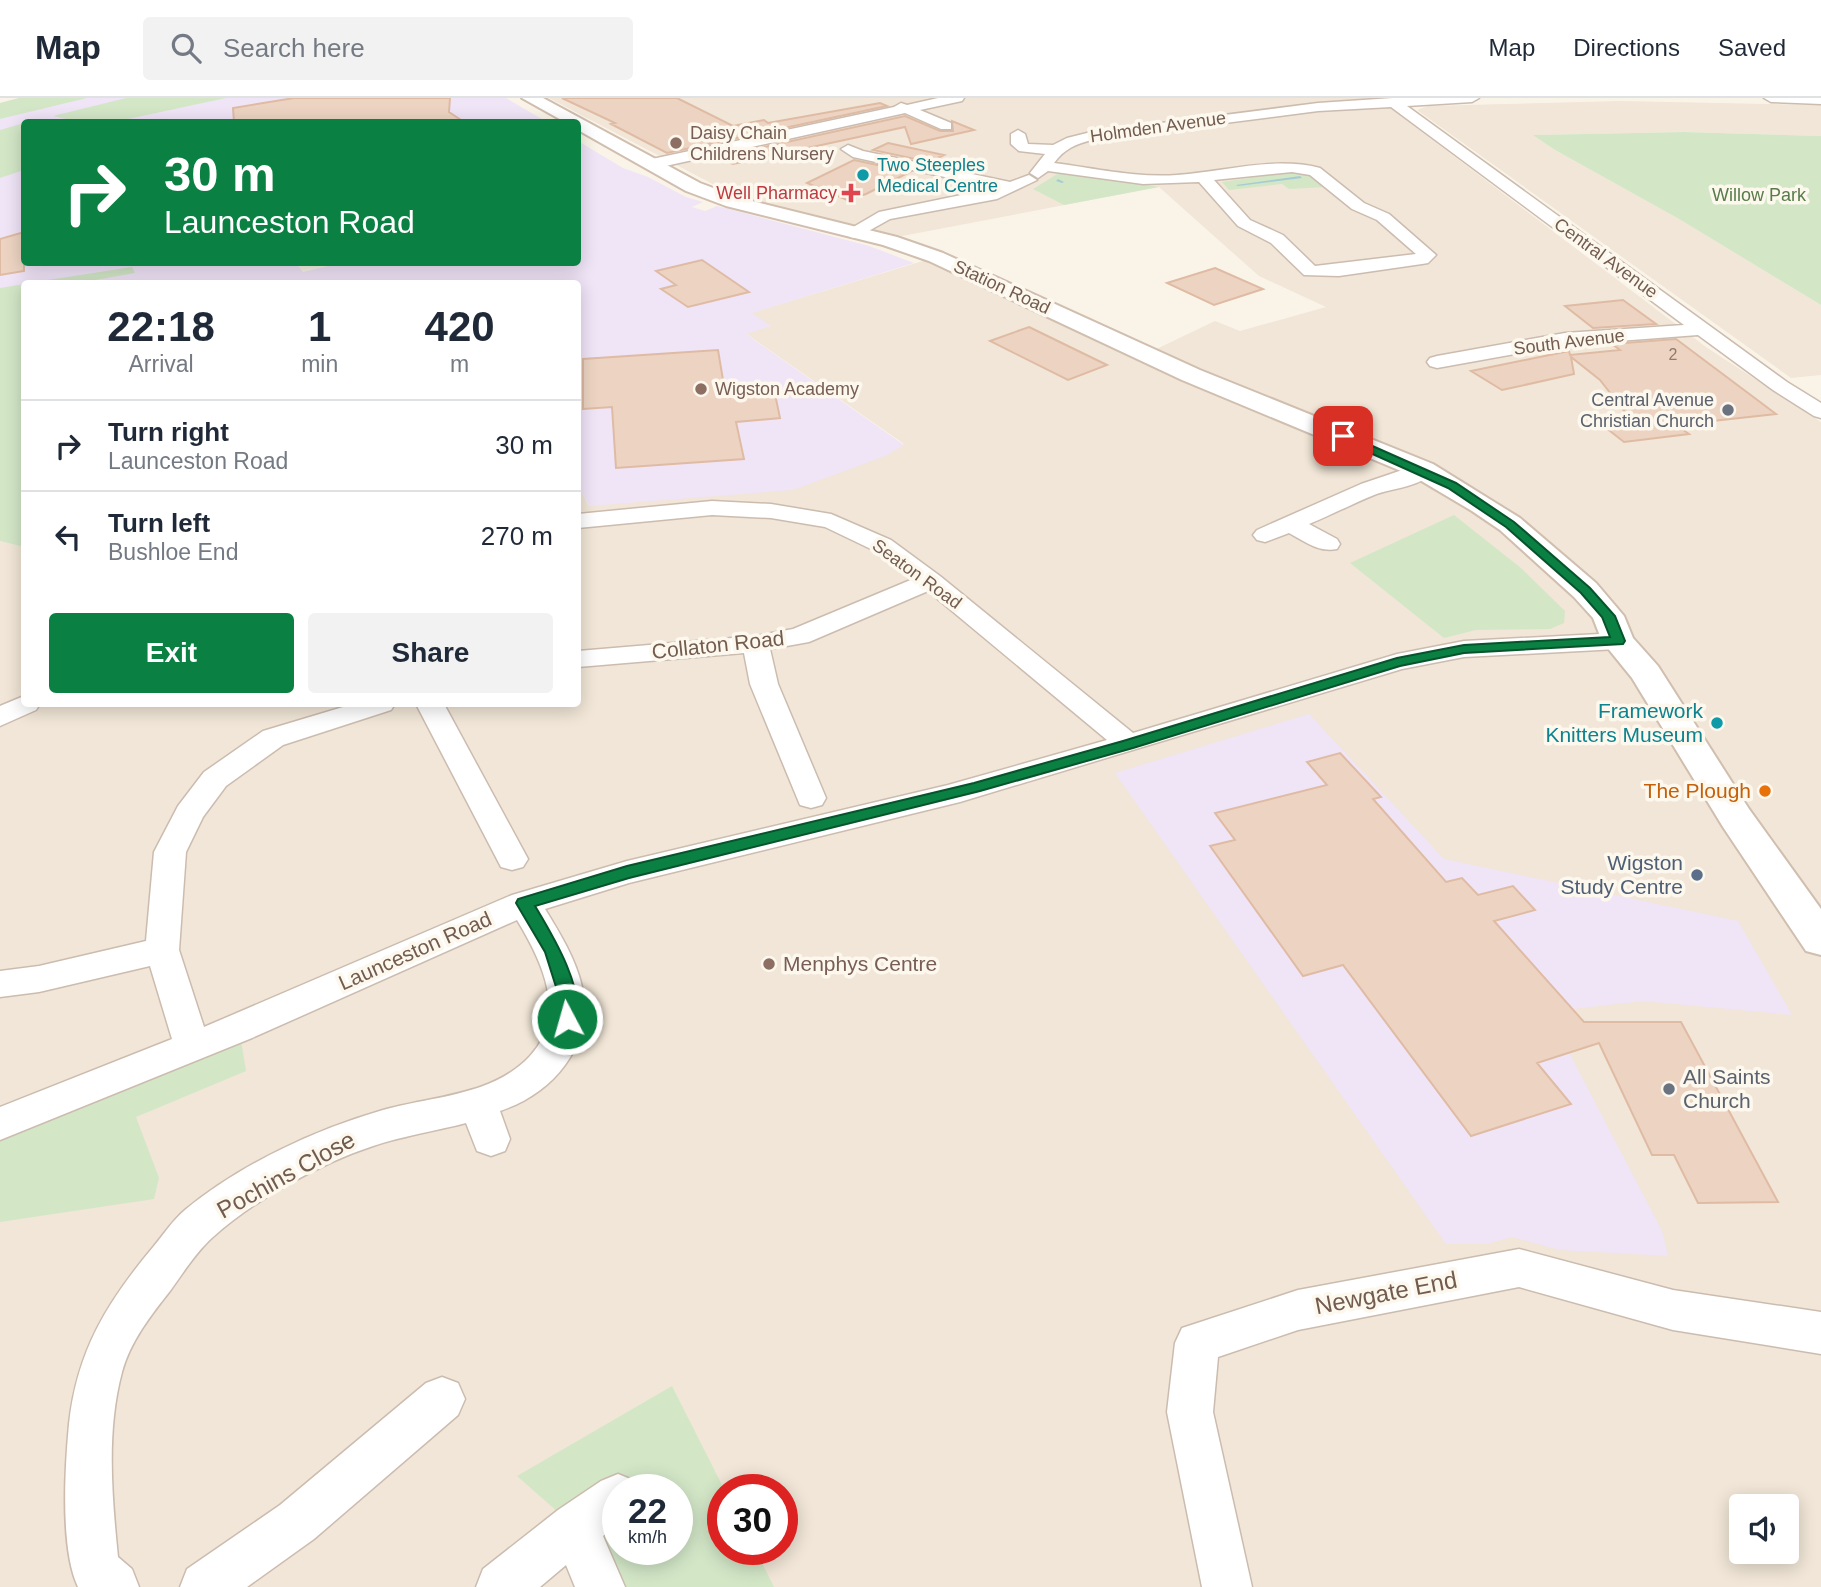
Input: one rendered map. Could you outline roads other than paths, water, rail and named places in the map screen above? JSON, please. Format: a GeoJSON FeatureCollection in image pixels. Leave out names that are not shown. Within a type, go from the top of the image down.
{"type":"FeatureCollection","features":[{"type":"Feature","properties":{"kind":"main road","name":"Station Road"},"geometry":{"type":"LineString","coordinates":[[530,98],[569,119]]}},
{"type":"Feature","properties":{"kind":"main road","name":"Station Road"},"geometry":{"type":"LineString","coordinates":[[581,125],[693,187],[733,202],[856,233],[936,257],[1191,375],[1423,470],[1452,485],[1510,524],[1586,590],[1608,616],[1618,641],[1646,673],[1736,818],[1821,940]]}},
{"type":"Feature","properties":{"kind":"street"},"geometry":{"type":"LineString","coordinates":[[881,98],[947,126]]}},
{"type":"Feature","properties":{"kind":"street"},"geometry":{"type":"LineString","coordinates":[[652,164],[957,98]]}},
{"type":"Feature","properties":{"kind":"street","name":"Holmden Avenue"},"geometry":{"type":"LineString","coordinates":[[1018,134],[1018,144],[1024,148],[1056,150],[1072,141],[1091,136],[1163,125],[1393,102],[1472,98]]}},
{"type":"Feature","properties":{"kind":"street"},"geometry":{"type":"LineString","coordinates":[[1771,98],[1817,99]]}},
{"type":"Feature","properties":{"kind":"street","name":"Central Avenue"},"geometry":{"type":"LineString","coordinates":[[1393,102],[1780,386],[1821,412]]}},
{"type":"Feature","properties":{"kind":"street"},"geometry":{"type":"LineString","coordinates":[[849,149],[858,154],[1014,188]]}},
{"type":"Feature","properties":{"kind":"street"},"geometry":{"type":"LineString","coordinates":[[856,233],[885,215],[991,196],[1014,188],[1038,173],[1056,150]]}},
{"type":"Feature","properties":{"kind":"street"},"geometry":{"type":"LineString","coordinates":[[1038,173],[1143,179],[1307,168],[1335,184],[1358,206],[1383,217],[1427,256],[1422,259],[1384,262],[1360,270],[1310,271],[1277,239],[1244,223],[1203,177]]}},
{"type":"Feature","properties":{"kind":"street","name":"South Avenue"},"geometry":{"type":"LineString","coordinates":[[1437,362],[1565,339],[1702,329]]}},
{"type":"Feature","properties":{"kind":"street"},"geometry":{"type":"LineString","coordinates":[[1265,535],[1369,489],[1401,480],[1423,470]]}},
{"type":"Feature","properties":{"kind":"street","name":"Seaton Road"},"geometry":{"type":"LineString","coordinates":[[581,521],[712,508],[783,513],[831,521],[882,545],[931,581],[1128,744]]}},
{"type":"Feature","properties":{"kind":"street"},"geometry":{"type":"LineString","coordinates":[[1290,524],[1328,544]]}},
{"type":"Feature","properties":{"kind":"street","name":"Collaton Road"},"geometry":{"type":"LineString","coordinates":[[581,659],[756,644],[800,636],[931,581]]}},
{"type":"Feature","properties":{"kind":"street","name":"Launceston Road"},"geometry":{"type":"LineString","coordinates":[[0,1125],[192,1047],[524,903],[627,872],[950,794],[1435,653],[1618,641]]}},
{"type":"Feature","properties":{"kind":"street"},"geometry":{"type":"LineString","coordinates":[[756,644],[764,684],[811,798]]}},
{"type":"Feature","properties":{"kind":"street"},"geometry":{"type":"LineString","coordinates":[[0,717],[21,706]]}},
{"type":"Feature","properties":{"kind":"street"},"geometry":{"type":"LineString","coordinates":[[192,1047],[162,950],[170,852],[189,813],[215,779],[273,738],[371,707]]}},
{"type":"Feature","properties":{"kind":"street"},"geometry":{"type":"LineString","coordinates":[[432,707],[512,859]]}},
{"type":"Feature","properties":{"kind":"street","name":"Pochins Close"},"geometry":{"type":"LineString","coordinates":[[114,1587],[95,1569],[89,1506],[91,1426],[100,1369],[132,1304],[197,1225],[272,1177],[365,1132],[484,1121],[508,1091],[538,1071],[558,1046],[567,1019],[566,990],[554,952],[524,903]]}},
{"type":"Feature","properties":{"kind":"street"},"geometry":{"type":"LineString","coordinates":[[0,984],[39,979],[162,950]]}},
{"type":"Feature","properties":{"kind":"street","name":"Newgate End"},"geometry":{"type":"LineString","coordinates":[[1227,1587],[1190,1412],[1197,1343],[1298,1310],[1519,1268],[1673,1310],[1821,1332]]}},
{"type":"Feature","properties":{"kind":"street"},"geometry":{"type":"LineString","coordinates":[[205,1587],[297,1522],[442,1399]]}},
{"type":"Feature","properties":{"kind":"street"},"geometry":{"type":"LineString","coordinates":[[501,1587],[510,1577],[602,1509]]}},
{"type":"Feature","properties":{"kind":"street"},"geometry":{"type":"LineString","coordinates":[[575,1527],[600,1587]]}},
{"type":"Feature","properties":{"kind":"waterway"},"geometry":{"type":"LineString","coordinates":[[1238,185],[1300,177]]}},
{"type":"Feature","properties":{"kind":"waterway"},"geometry":{"type":"LineString","coordinates":[[1058,180],[1062,182]]}},
{"type":"Feature","properties":{"kind":"place","name":"Daisy Chain Childrens Nursery"},"geometry":{"type":"Point","coordinates":[676,143]}},
{"type":"Feature","properties":{"kind":"place","name":"Two Steeples Medical Centre"},"geometry":{"type":"Point","coordinates":[863,175]}},
{"type":"Feature","properties":{"kind":"place","name":"Well Pharmacy"},"geometry":{"type":"Point","coordinates":[851,193]}},
{"type":"Feature","properties":{"kind":"place","name":"Wigston Academy"},"geometry":{"type":"Point","coordinates":[701,389]}},
{"type":"Feature","properties":{"kind":"place","name":"Central Avenue Christian Church"},"geometry":{"type":"Point","coordinates":[1728,410]}},
{"type":"Feature","properties":{"kind":"place","name":"Framework Knitters Museum"},"geometry":{"type":"Point","coordinates":[1717,723]}},
{"type":"Feature","properties":{"kind":"place","name":"The Plough"},"geometry":{"type":"Point","coordinates":[1765,791]}},
{"type":"Feature","properties":{"kind":"place","name":"Wigston Study Centre"},"geometry":{"type":"Point","coordinates":[1697,875]}},
{"type":"Feature","properties":{"kind":"place","name":"Menphys Centre"},"geometry":{"type":"Point","coordinates":[769,964]}},
{"type":"Feature","properties":{"kind":"place","name":"All Saints Church"},"geometry":{"type":"Point","coordinates":[1669,1089]}},
{"type":"Feature","properties":{"kind":"park label","name":"Willow Park"},"geometry":{"type":"Point","coordinates":[1759,195]}}]}
